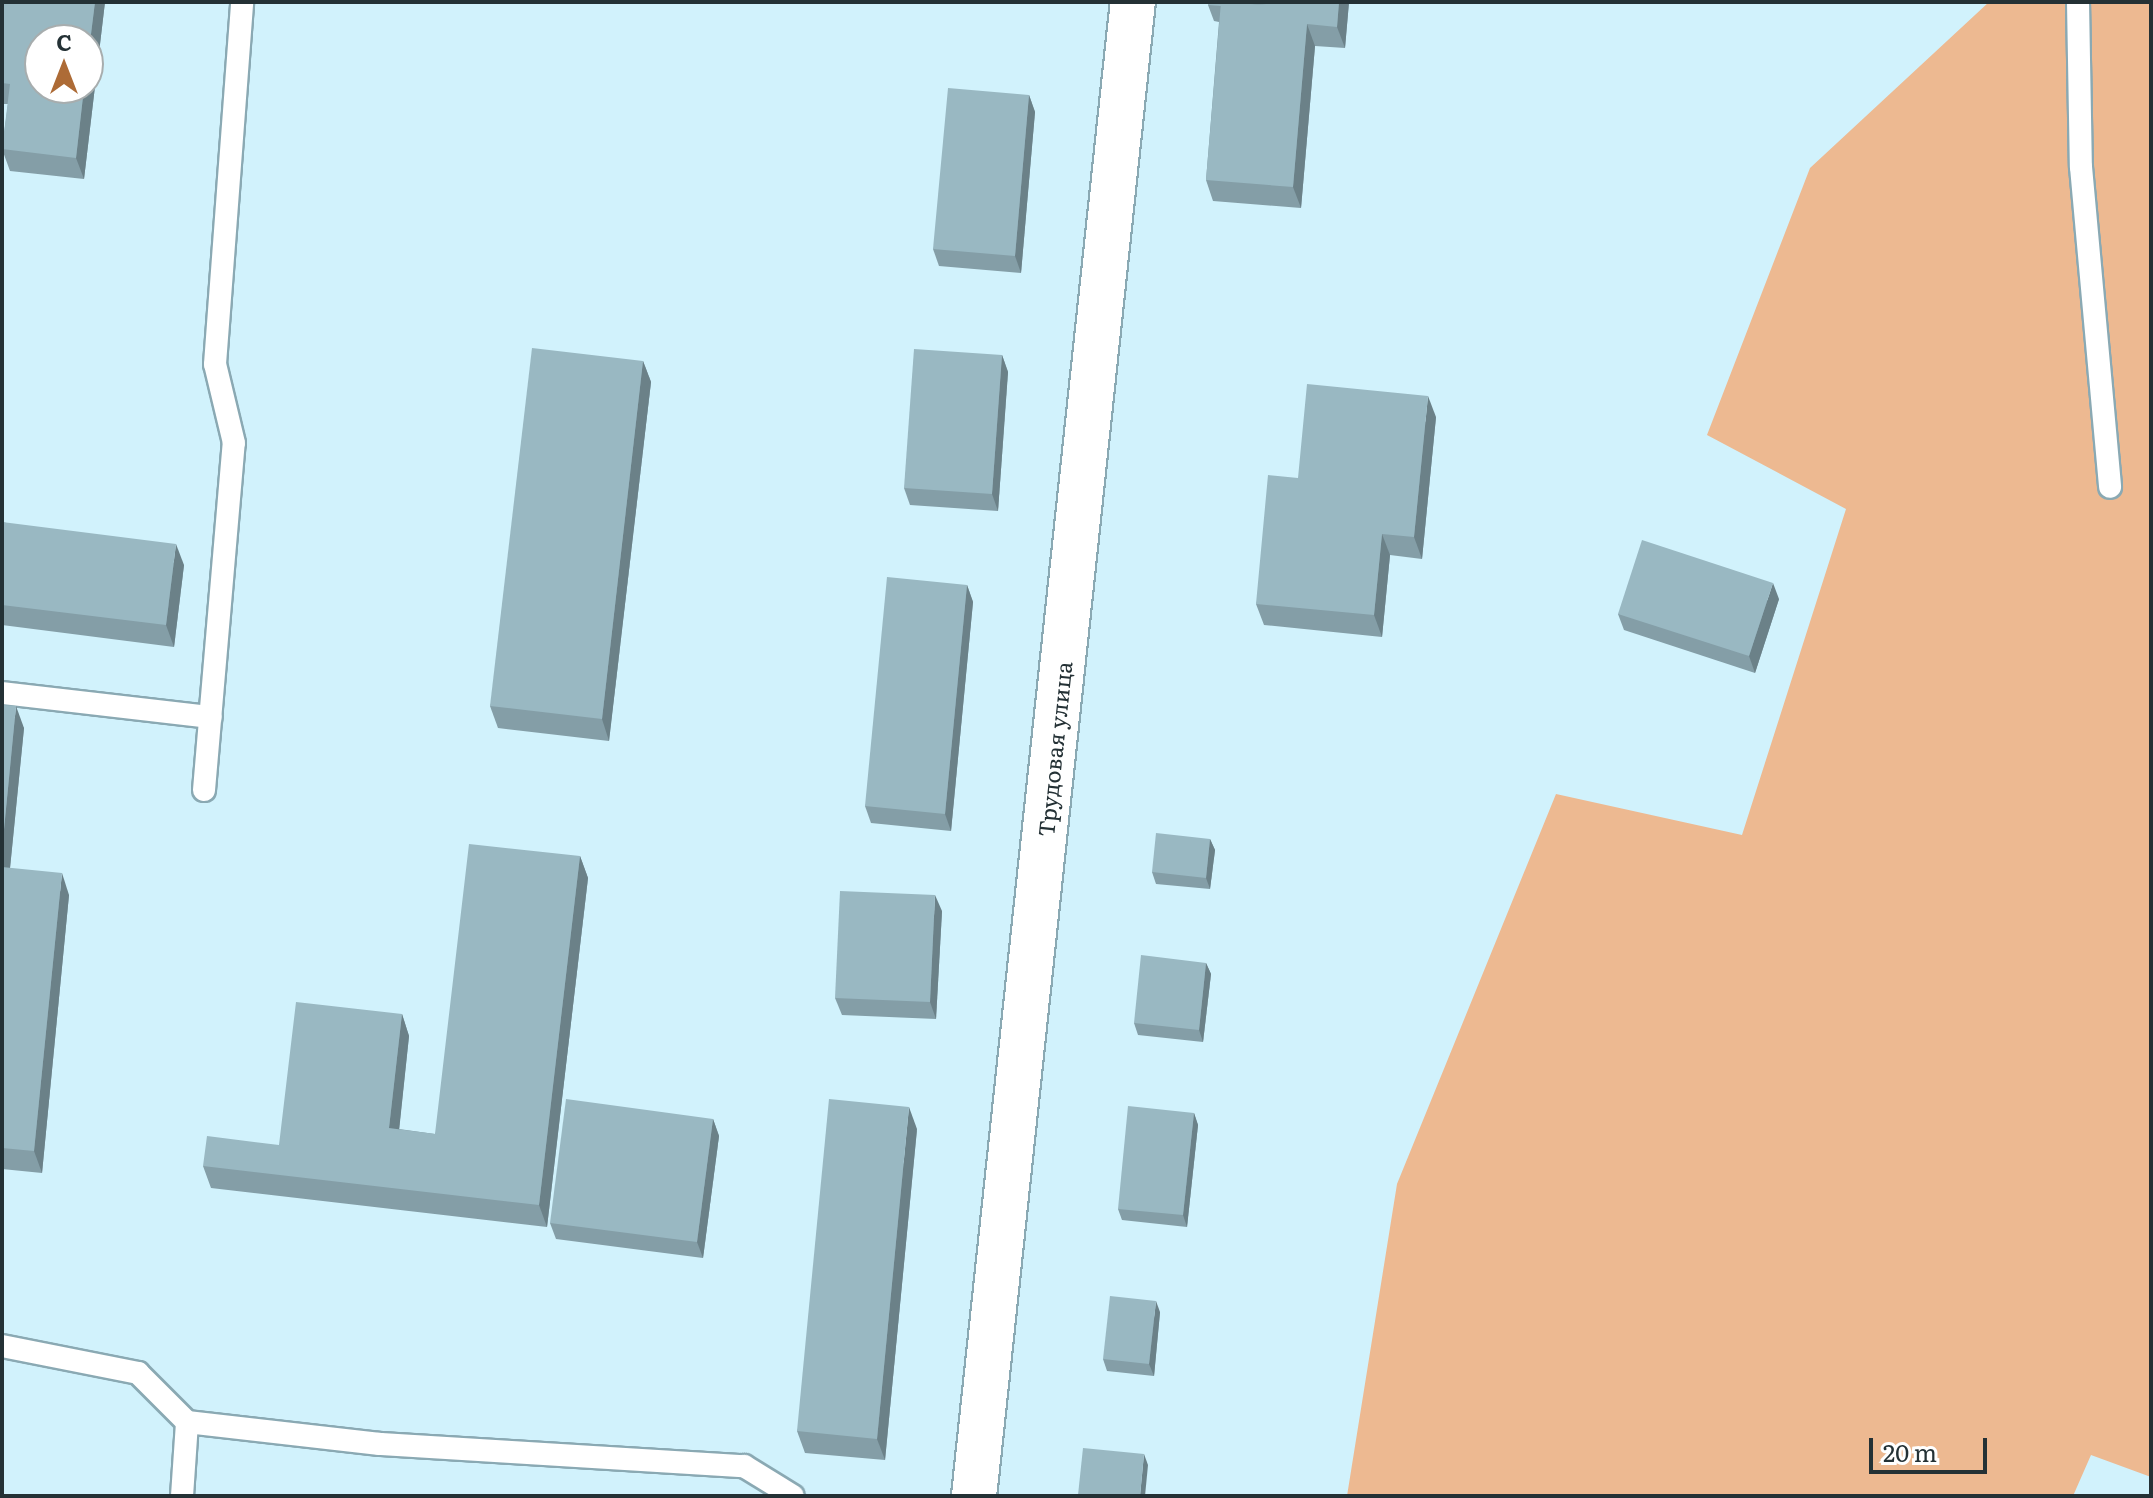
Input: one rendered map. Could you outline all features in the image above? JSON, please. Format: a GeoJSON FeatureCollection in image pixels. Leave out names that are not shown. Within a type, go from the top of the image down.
{"type":"FeatureCollection","features":[{"type":"Feature","properties":{"kind":"street","name":"Трудовая улица"},"geometry":{"type":"LineString","coordinates":[[974,1496],[1133,2]]}},
{"type":"Feature","properties":{"kind":"lane"},"geometry":{"type":"LineString","coordinates":[[204,790],[234,443],[215,364],[242,2]]}},
{"type":"Feature","properties":{"kind":"lane"},"geometry":{"type":"LineString","coordinates":[[2078,2],[2081,167],[2110,487]]}},
{"type":"Feature","properties":{"kind":"lane"},"geometry":{"type":"LineString","coordinates":[[2,693],[211,717]]}},
{"type":"Feature","properties":{"kind":"lane"},"geometry":{"type":"LineString","coordinates":[[2,1346],[138,1373],[187,1422],[380,1444],[744,1466],[793,1496]]}},
{"type":"Feature","properties":{"kind":"lane"},"geometry":{"type":"LineString","coordinates":[[182,1496],[187,1422]]}},
{"type":"Feature","properties":{"kind":"shaded area"},"geometry":{"type":"Polygon","coordinates":[[[1989,2],[2151,2],[2151,1477],[2091,1455],[2073,1496],[1347,1496],[1397,1184],[1556,794],[1742,835],[1846,509],[1707,435],[1810,168],[1989,2]]]}},
{"type":"Feature","properties":{"kind":"building"},"geometry":{"type":"Polygon","coordinates":[[[2,2],[95,2],[92,24],[24,24],[24,104],[82,104],[76,158],[2,149],[10,84],[2,83],[2,2]]]}},
{"type":"Feature","properties":{"kind":"building"},"geometry":{"type":"Polygon","coordinates":[[[1208,2],[1221,2],[1221,6],[1208,5],[1208,2]]]}},
{"type":"Feature","properties":{"kind":"building"},"geometry":{"type":"Polygon","coordinates":[[[1221,2],[1266,5],[1266,2],[1339,2],[1337,27],[1307,24],[1293,187],[1206,180],[1221,2]]]}},
{"type":"Feature","properties":{"kind":"building"},"geometry":{"type":"Polygon","coordinates":[[[1230,2],[1266,2],[1266,5],[1230,2]]]}},
{"type":"Feature","properties":{"kind":"building"},"geometry":{"type":"Polygon","coordinates":[[[948,88],[1029,95],[1015,256],[933,249],[948,88]]]}},
{"type":"Feature","properties":{"kind":"building"},"geometry":{"type":"Polygon","coordinates":[[[532,348],[643,361],[602,719],[490,706],[532,348]]]}},
{"type":"Feature","properties":{"kind":"building"},"geometry":{"type":"Polygon","coordinates":[[[914,349],[1002,355],[992,494],[904,488],[914,349]]]}},
{"type":"Feature","properties":{"kind":"building"},"geometry":{"type":"Polygon","coordinates":[[[1307,384],[1428,396],[1414,537],[1382,534],[1374,615],[1256,604],[1268,475],[1298,478],[1307,384]]]}},
{"type":"Feature","properties":{"kind":"building"},"geometry":{"type":"Polygon","coordinates":[[[2,522],[176,544],[166,625],[2,605],[2,522]]]}},
{"type":"Feature","properties":{"kind":"building"},"geometry":{"type":"Polygon","coordinates":[[[1642,540],[1773,583],[1749,656],[1618,614],[1642,540]]]}},
{"type":"Feature","properties":{"kind":"building"},"geometry":{"type":"Polygon","coordinates":[[[887,577],[967,585],[945,814],[865,806],[887,577]]]}},
{"type":"Feature","properties":{"kind":"building"},"geometry":{"type":"Polygon","coordinates":[[[2,705],[16,706],[2,850],[2,705]]]}},
{"type":"Feature","properties":{"kind":"building"},"geometry":{"type":"Polygon","coordinates":[[[1156,833],[1210,839],[1206,878],[1152,872],[1156,833]]]}},
{"type":"Feature","properties":{"kind":"building"},"geometry":{"type":"Polygon","coordinates":[[[469,844],[580,856],[539,1205],[203,1166],[207,1136],[279,1145],[296,1002],[402,1014],[389,1128],[435,1134],[469,844]]]}},
{"type":"Feature","properties":{"kind":"building"},"geometry":{"type":"Polygon","coordinates":[[[2,867],[62,873],[34,1151],[2,1148],[2,867]]]}},
{"type":"Feature","properties":{"kind":"building"},"geometry":{"type":"Polygon","coordinates":[[[840,891],[935,895],[930,1002],[835,998],[840,891]]]}},
{"type":"Feature","properties":{"kind":"building"},"geometry":{"type":"Polygon","coordinates":[[[1141,955],[1206,963],[1199,1030],[1134,1023],[1141,955]]]}},
{"type":"Feature","properties":{"kind":"building"},"geometry":{"type":"Polygon","coordinates":[[[566,1099],[713,1119],[697,1242],[550,1223],[566,1099]]]}},
{"type":"Feature","properties":{"kind":"building"},"geometry":{"type":"Polygon","coordinates":[[[829,1099],[909,1107],[877,1439],[797,1431],[829,1099]]]}},
{"type":"Feature","properties":{"kind":"building"},"geometry":{"type":"Polygon","coordinates":[[[1128,1106],[1194,1113],[1183,1215],[1118,1209],[1128,1106]]]}},
{"type":"Feature","properties":{"kind":"building"},"geometry":{"type":"Polygon","coordinates":[[[1110,1296],[1156,1301],[1149,1364],[1103,1359],[1110,1296]]]}},
{"type":"Feature","properties":{"kind":"building"},"geometry":{"type":"Polygon","coordinates":[[[1083,1448],[1144,1454],[1140,1496],[1078,1495],[1083,1448]]]}}]}
